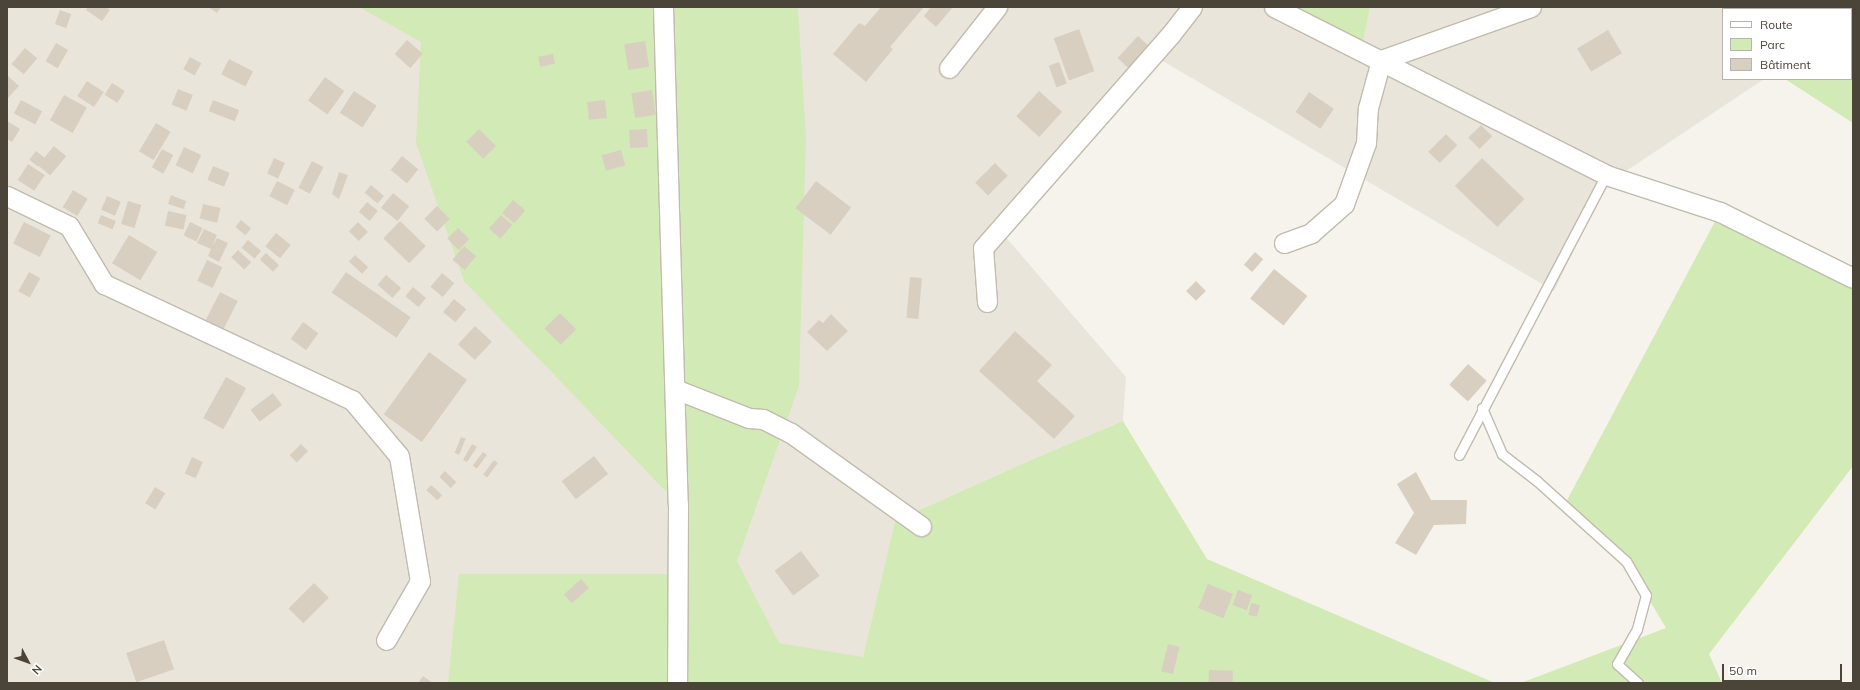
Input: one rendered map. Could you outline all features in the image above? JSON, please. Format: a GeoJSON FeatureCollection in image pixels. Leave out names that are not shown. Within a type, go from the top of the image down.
{"type":"FeatureCollection","features":[{"type":"Feature","properties":{"kind":"street"},"geometry":{"type":"LineString","coordinates":[[662,7],[678,504],[677,683]]}},
{"type":"Feature","properties":{"kind":"street"},"geometry":{"type":"LineString","coordinates":[[949,68],[997,7]]}},
{"type":"Feature","properties":{"kind":"street"},"geometry":{"type":"LineString","coordinates":[[987,302],[983,248],[1171,34],[1192,7]]}},
{"type":"Feature","properties":{"kind":"street"},"geometry":{"type":"LineString","coordinates":[[1274,7],[1606,175],[1720,212],[1853,278]]}},
{"type":"Feature","properties":{"kind":"street"},"geometry":{"type":"LineString","coordinates":[[1381,60],[1531,7]]}},
{"type":"Feature","properties":{"kind":"street"},"geometry":{"type":"LineString","coordinates":[[1284,243],[1311,233],[1344,204],[1366,143],[1368,108],[1381,60]]}},
{"type":"Feature","properties":{"kind":"street"},"geometry":{"type":"LineString","coordinates":[[7,196],[69,226],[104,284],[352,400],[399,456],[420,581],[386,640]]}},
{"type":"Feature","properties":{"kind":"street"},"geometry":{"type":"LineString","coordinates":[[675,390],[749,418],[763,419],[791,433],[921,526]]}},
{"type":"Feature","properties":{"kind":"lane"},"geometry":{"type":"LineString","coordinates":[[1459,455],[1482,408],[1606,175]]}},
{"type":"Feature","properties":{"kind":"lane"},"geometry":{"type":"LineString","coordinates":[[1482,408],[1502,454],[1537,481],[1626,561],[1646,595],[1637,629],[1617,664],[1638,683]]}},
{"type":"Feature","properties":{"kind":"shaded area"},"geometry":{"type":"Polygon","coordinates":[[[7,7],[1274,7],[1361,51],[1370,7],[1848,8],[1722,8],[1722,80],[1762,80],[1605,185],[1554,291],[1156,57],[1004,235],[1126,377],[1123,421],[1033,459],[895,521],[857,683],[7,683],[7,7]]]}},
{"type":"Feature","properties":{"kind":"green space"},"geometry":{"type":"Polygon","coordinates":[[[359,7],[797,7],[806,137],[799,386],[737,561],[779,643],[863,657],[895,521],[1033,459],[1123,421],[1207,559],[1495,683],[448,683],[459,574],[678,574],[678,504],[464,281],[416,143],[421,42],[359,7]]]}},
{"type":"Feature","properties":{"kind":"green space"},"geometry":{"type":"Polygon","coordinates":[[[1274,7],[1370,7],[1361,52],[1274,7]]]}},
{"type":"Feature","properties":{"kind":"green space"},"geometry":{"type":"Polygon","coordinates":[[[1852,20],[1853,123],[1787,80],[1852,80],[1852,20]]]}},
{"type":"Feature","properties":{"kind":"green space"},"geometry":{"type":"Polygon","coordinates":[[[1720,212],[1853,278],[1853,466],[1709,654],[1722,683],[1521,683],[1666,628],[1620,551],[1564,506],[1720,212]]]}},
{"type":"Feature","properties":{"kind":"building"},"geometry":{"type":"Polygon","coordinates":[[[88,7],[106,7],[110,10],[102,21],[86,10],[88,7]]]}},
{"type":"Feature","properties":{"kind":"building"},"geometry":{"type":"Polygon","coordinates":[[[208,7],[221,7],[217,13],[208,7]]]}},
{"type":"Feature","properties":{"kind":"building"},"geometry":{"type":"Polygon","coordinates":[[[881,7],[924,7],[890,47],[893,49],[866,82],[833,54],[859,23],[865,26],[881,7]]]}},
{"type":"Feature","properties":{"kind":"building"},"geometry":{"type":"Polygon","coordinates":[[[931,7],[953,7],[936,27],[924,16],[931,7]]]}},
{"type":"Feature","properties":{"kind":"building"},"geometry":{"type":"Polygon","coordinates":[[[60,10],[71,14],[66,28],[55,24],[60,10]]]}},
{"type":"Feature","properties":{"kind":"building"},"geometry":{"type":"Polygon","coordinates":[[[1079,29],[1094,71],[1069,81],[1054,38],[1079,29]]]}},
{"type":"Feature","properties":{"kind":"building"},"geometry":{"type":"Polygon","coordinates":[[[1608,30],[1622,53],[1591,72],[1577,49],[1608,30]]]}},
{"type":"Feature","properties":{"kind":"building"},"geometry":{"type":"Polygon","coordinates":[[[1138,36],[1150,47],[1129,69],[1118,58],[1138,36]]]}},
{"type":"Feature","properties":{"kind":"building"},"geometry":{"type":"Polygon","coordinates":[[[407,40],[423,54],[410,68],[395,54],[407,40]]]}},
{"type":"Feature","properties":{"kind":"building"},"geometry":{"type":"Polygon","coordinates":[[[645,41],[649,67],[628,70],[624,44],[645,41]]]}},
{"type":"Feature","properties":{"kind":"building"},"geometry":{"type":"Polygon","coordinates":[[[56,43],[68,50],[58,68],[46,61],[56,43]]]}},
{"type":"Feature","properties":{"kind":"building"},"geometry":{"type":"Polygon","coordinates":[[[25,48],[37,58],[24,74],[12,64],[25,48]]]}},
{"type":"Feature","properties":{"kind":"building"},"geometry":{"type":"Polygon","coordinates":[[[553,54],[555,64],[540,67],[538,57],[553,54]]]}},
{"type":"Feature","properties":{"kind":"building"},"geometry":{"type":"Polygon","coordinates":[[[190,57],[201,63],[195,76],[183,69],[190,57]]]}},
{"type":"Feature","properties":{"kind":"building"},"geometry":{"type":"Polygon","coordinates":[[[229,59],[253,71],[245,86],[221,74],[229,59]]]}},
{"type":"Feature","properties":{"kind":"building"},"geometry":{"type":"Polygon","coordinates":[[[1059,62],[1067,84],[1057,87],[1049,66],[1059,62]]]}},
{"type":"Feature","properties":{"kind":"building"},"geometry":{"type":"Polygon","coordinates":[[[7,75],[19,86],[7,99],[7,75]]]}},
{"type":"Feature","properties":{"kind":"building"},"geometry":{"type":"Polygon","coordinates":[[[325,77],[344,91],[327,115],[308,100],[325,77]]]}},
{"type":"Feature","properties":{"kind":"building"},"geometry":{"type":"Polygon","coordinates":[[[87,81],[104,92],[94,107],[77,96],[87,81]]]}},
{"type":"Feature","properties":{"kind":"building"},"geometry":{"type":"Polygon","coordinates":[[[112,83],[125,91],[117,103],[105,95],[112,83]]]}},
{"type":"Feature","properties":{"kind":"building"},"geometry":{"type":"Polygon","coordinates":[[[178,89],[193,95],[186,111],[172,105],[178,89]]]}},
{"type":"Feature","properties":{"kind":"building"},"geometry":{"type":"Polygon","coordinates":[[[652,90],[656,115],[635,118],[631,93],[652,90]]]}},
{"type":"Feature","properties":{"kind":"building"},"geometry":{"type":"Polygon","coordinates":[[[354,91],[377,106],[362,128],[340,113],[354,91]]]}},
{"type":"Feature","properties":{"kind":"building"},"geometry":{"type":"Polygon","coordinates":[[[1039,91],[1062,112],[1039,137],[1016,116],[1039,91]]]}},
{"type":"Feature","properties":{"kind":"building"},"geometry":{"type":"Polygon","coordinates":[[[1309,92],[1334,109],[1320,129],[1296,112],[1309,92]]]}},
{"type":"Feature","properties":{"kind":"building"},"geometry":{"type":"Polygon","coordinates":[[[64,95],[87,108],[73,133],[50,120],[64,95]]]}},
{"type":"Feature","properties":{"kind":"building"},"geometry":{"type":"Polygon","coordinates":[[[21,100],[42,111],[35,125],[14,113],[21,100]]]}},
{"type":"Feature","properties":{"kind":"building"},"geometry":{"type":"Polygon","coordinates":[[[213,100],[239,110],[235,121],[209,111],[213,100]]]}},
{"type":"Feature","properties":{"kind":"building"},"geometry":{"type":"Polygon","coordinates":[[[605,100],[607,118],[589,120],[587,102],[605,100]]]}},
{"type":"Feature","properties":{"kind":"building"},"geometry":{"type":"Polygon","coordinates":[[[7,121],[20,129],[12,142],[7,139],[7,121]]]}},
{"type":"Feature","properties":{"kind":"building"},"geometry":{"type":"Polygon","coordinates":[[[156,123],[171,132],[154,160],[139,151],[156,123]]]}},
{"type":"Feature","properties":{"kind":"building"},"geometry":{"type":"Polygon","coordinates":[[[1481,125],[1492,136],[1480,149],[1468,138],[1481,125]]]}},
{"type":"Feature","properties":{"kind":"building"},"geometry":{"type":"Polygon","coordinates":[[[479,129],[496,146],[483,159],[466,142],[479,129]]]}},
{"type":"Feature","properties":{"kind":"building"},"geometry":{"type":"Polygon","coordinates":[[[647,129],[648,147],[630,148],[629,130],[647,129]]]}},
{"type":"Feature","properties":{"kind":"building"},"geometry":{"type":"Polygon","coordinates":[[[1446,134],[1457,145],[1440,163],[1428,152],[1446,134]]]}},
{"type":"Feature","properties":{"kind":"building"},"geometry":{"type":"Polygon","coordinates":[[[54,146],[66,156],[50,175],[38,165],[54,146]]]}},
{"type":"Feature","properties":{"kind":"building"},"geometry":{"type":"Polygon","coordinates":[[[184,147],[201,155],[193,173],[176,165],[184,147]]]}},
{"type":"Feature","properties":{"kind":"building"},"geometry":{"type":"Polygon","coordinates":[[[162,149],[173,155],[163,174],[152,167],[162,149]]]}},
{"type":"Feature","properties":{"kind":"building"},"geometry":{"type":"Polygon","coordinates":[[[621,150],[625,165],[606,171],[602,155],[621,150]]]}},
{"type":"Feature","properties":{"kind":"building"},"geometry":{"type":"Polygon","coordinates":[[[36,151],[45,158],[38,166],[29,160],[36,151]]]}},
{"type":"Feature","properties":{"kind":"building"},"geometry":{"type":"Polygon","coordinates":[[[402,156],[418,169],[407,183],[391,170],[402,156]]]}},
{"type":"Feature","properties":{"kind":"building"},"geometry":{"type":"Polygon","coordinates":[[[274,158],[285,163],[278,178],[267,174],[274,158]]]}},
{"type":"Feature","properties":{"kind":"building"},"geometry":{"type":"Polygon","coordinates":[[[1482,158],[1524,199],[1497,227],[1455,186],[1482,158]]]}},
{"type":"Feature","properties":{"kind":"building"},"geometry":{"type":"Polygon","coordinates":[[[312,161],[324,167],[310,194],[298,188],[312,161]]]}},
{"type":"Feature","properties":{"kind":"building"},"geometry":{"type":"Polygon","coordinates":[[[995,163],[1008,176],[988,196],[975,183],[995,163]]]}},
{"type":"Feature","properties":{"kind":"building"},"geometry":{"type":"Polygon","coordinates":[[[28,164],[45,175],[34,191],[18,180],[28,164]]]}},
{"type":"Feature","properties":{"kind":"building"},"geometry":{"type":"Polygon","coordinates":[[[213,166],[230,173],[224,187],[207,180],[213,166]]]}},
{"type":"Feature","properties":{"kind":"building"},"geometry":{"type":"Polygon","coordinates":[[[339,172],[348,175],[339,199],[332,194],[339,172]]]}},
{"type":"Feature","properties":{"kind":"building"},"geometry":{"type":"Polygon","coordinates":[[[277,181],[295,190],[287,205],[269,196],[277,181]]]}},
{"type":"Feature","properties":{"kind":"building"},"geometry":{"type":"Polygon","coordinates":[[[816,181],[851,207],[831,235],[796,208],[816,181]]]}},
{"type":"Feature","properties":{"kind":"building"},"geometry":{"type":"Polygon","coordinates":[[[371,185],[384,196],[378,204],[365,193],[371,185]]]}},
{"type":"Feature","properties":{"kind":"building"},"geometry":{"type":"Polygon","coordinates":[[[73,190],[88,199],[77,216],[63,207],[73,190]]]}},
{"type":"Feature","properties":{"kind":"building"},"geometry":{"type":"Polygon","coordinates":[[[393,193],[409,206],[397,221],[381,208],[393,193]]]}},
{"type":"Feature","properties":{"kind":"building"},"geometry":{"type":"Polygon","coordinates":[[[171,195],[186,201],[184,209],[168,204],[171,195]]]}},
{"type":"Feature","properties":{"kind":"building"},"geometry":{"type":"Polygon","coordinates":[[[107,196],[121,202],[115,216],[101,210],[107,196]]]}},
{"type":"Feature","properties":{"kind":"building"},"geometry":{"type":"Polygon","coordinates":[[[513,200],[525,210],[514,223],[502,213],[513,200]]]}},
{"type":"Feature","properties":{"kind":"building"},"geometry":{"type":"Polygon","coordinates":[[[128,201],[141,205],[134,228],[121,224],[128,201]]]}},
{"type":"Feature","properties":{"kind":"building"},"geometry":{"type":"Polygon","coordinates":[[[367,202],[378,211],[370,221],[359,212],[367,202]]]}},
{"type":"Feature","properties":{"kind":"building"},"geometry":{"type":"Polygon","coordinates":[[[203,204],[221,208],[217,223],[200,219],[203,204]]]}},
{"type":"Feature","properties":{"kind":"building"},"geometry":{"type":"Polygon","coordinates":[[[437,206],[450,219],[437,231],[424,219],[437,206]]]}},
{"type":"Feature","properties":{"kind":"building"},"geometry":{"type":"Polygon","coordinates":[[[168,211],[187,215],[183,230],[165,226],[168,211]]]}},
{"type":"Feature","properties":{"kind":"building"},"geometry":{"type":"Polygon","coordinates":[[[101,215],[116,221],[112,229],[98,223],[101,215]]]}},
{"type":"Feature","properties":{"kind":"building"},"geometry":{"type":"Polygon","coordinates":[[[501,215],[512,225],[500,238],[489,228],[501,215]]]}},
{"type":"Feature","properties":{"kind":"building"},"geometry":{"type":"Polygon","coordinates":[[[241,220],[251,228],[245,235],[235,227],[241,220]]]}},
{"type":"Feature","properties":{"kind":"building"},"geometry":{"type":"Polygon","coordinates":[[[400,221],[426,246],[409,263],[383,238],[400,221]]]}},
{"type":"Feature","properties":{"kind":"building"},"geometry":{"type":"Polygon","coordinates":[[[24,222],[51,236],[40,257],[13,243],[24,222]]]}},
{"type":"Feature","properties":{"kind":"building"},"geometry":{"type":"Polygon","coordinates":[[[190,222],[203,228],[196,242],[184,236],[190,222]]]}},
{"type":"Feature","properties":{"kind":"building"},"geometry":{"type":"Polygon","coordinates":[[[358,222],[368,232],[359,241],[349,231],[358,222]]]}},
{"type":"Feature","properties":{"kind":"building"},"geometry":{"type":"Polygon","coordinates":[[[458,228],[469,239],[459,250],[447,239],[458,228]]]}},
{"type":"Feature","properties":{"kind":"building"},"geometry":{"type":"Polygon","coordinates":[[[204,229],[217,235],[212,247],[217,238],[228,243],[219,262],[208,256],[211,249],[197,243],[204,229]]]}},
{"type":"Feature","properties":{"kind":"building"},"geometry":{"type":"Polygon","coordinates":[[[276,233],[291,245],[280,258],[265,246],[276,233]]]}},
{"type":"Feature","properties":{"kind":"building"},"geometry":{"type":"Polygon","coordinates":[[[129,235],[157,252],[140,280],[112,263],[129,235]]]}},
{"type":"Feature","properties":{"kind":"building"},"geometry":{"type":"Polygon","coordinates":[[[248,240],[261,251],[255,259],[242,248],[248,240]]]}},
{"type":"Feature","properties":{"kind":"building"},"geometry":{"type":"Polygon","coordinates":[[[464,246],[476,256],[465,270],[452,260],[464,246]]]}},
{"type":"Feature","properties":{"kind":"building"},"geometry":{"type":"Polygon","coordinates":[[[238,250],[251,262],[244,270],[231,257],[238,250]]]}},
{"type":"Feature","properties":{"kind":"building"},"geometry":{"type":"Polygon","coordinates":[[[1255,252],[1263,259],[1252,272],[1244,265],[1255,252]]]}},
{"type":"Feature","properties":{"kind":"building"},"geometry":{"type":"Polygon","coordinates":[[[266,253],[279,265],[273,272],[260,260],[266,253]]]}},
{"type":"Feature","properties":{"kind":"building"},"geometry":{"type":"Polygon","coordinates":[[[355,255],[368,267],[362,274],[349,262],[355,255]]]}},
{"type":"Feature","properties":{"kind":"building"},"geometry":{"type":"Polygon","coordinates":[[[207,260],[222,267],[213,288],[197,281],[207,260]]]}},
{"type":"Feature","properties":{"kind":"building"},"geometry":{"type":"Polygon","coordinates":[[[1274,269],[1307,296],[1284,326],[1250,299],[1274,269]]]}},
{"type":"Feature","properties":{"kind":"building"},"geometry":{"type":"Polygon","coordinates":[[[29,272],[40,278],[30,298],[18,291],[29,272]]]}},
{"type":"Feature","properties":{"kind":"building"},"geometry":{"type":"Polygon","coordinates":[[[346,272],[411,317],[396,338],[332,292],[346,272]]]}},
{"type":"Feature","properties":{"kind":"building"},"geometry":{"type":"Polygon","coordinates":[[[442,273],[454,283],[443,297],[430,287],[442,273]]]}},
{"type":"Feature","properties":{"kind":"building"},"geometry":{"type":"Polygon","coordinates":[[[386,275],[401,288],[393,298],[377,285],[386,275]]]}},
{"type":"Feature","properties":{"kind":"building"},"geometry":{"type":"Polygon","coordinates":[[[910,277],[922,278],[918,319],[906,318],[910,277]]]}},
{"type":"Feature","properties":{"kind":"building"},"geometry":{"type":"Polygon","coordinates":[[[1196,281],[1206,291],[1196,301],[1186,291],[1196,281]]]}},
{"type":"Feature","properties":{"kind":"building"},"geometry":{"type":"Polygon","coordinates":[[[413,287],[426,298],[418,307],[405,296],[413,287]]]}},
{"type":"Feature","properties":{"kind":"building"},"geometry":{"type":"Polygon","coordinates":[[[220,292],[238,301],[222,331],[205,322],[220,292]]]}},
{"type":"Feature","properties":{"kind":"building"},"geometry":{"type":"Polygon","coordinates":[[[454,299],[466,309],[455,322],[443,312],[454,299]]]}},
{"type":"Feature","properties":{"kind":"building"},"geometry":{"type":"Polygon","coordinates":[[[560,313],[576,329],[561,345],[544,329],[560,313]]]}},
{"type":"Feature","properties":{"kind":"building"},"geometry":{"type":"Polygon","coordinates":[[[831,314],[848,331],[827,351],[807,332],[819,320],[823,323],[831,314]]]}},
{"type":"Feature","properties":{"kind":"building"},"geometry":{"type":"Polygon","coordinates":[[[303,322],[318,333],[306,350],[291,339],[303,322]]]}},
{"type":"Feature","properties":{"kind":"building"},"geometry":{"type":"Polygon","coordinates":[[[475,326],[492,342],[475,360],[458,344],[475,326]]]}},
{"type":"Feature","properties":{"kind":"building"},"geometry":{"type":"Polygon","coordinates":[[[1015,331],[1052,365],[1037,381],[1075,416],[1054,439],[979,371],[1015,331]]]}},
{"type":"Feature","properties":{"kind":"building"},"geometry":{"type":"Polygon","coordinates":[[[429,352],[467,380],[422,442],[384,414],[429,352]]]}},
{"type":"Feature","properties":{"kind":"building"},"geometry":{"type":"Polygon","coordinates":[[[1468,364],[1487,381],[1468,402],[1449,385],[1468,364]]]}},
{"type":"Feature","properties":{"kind":"building"},"geometry":{"type":"Polygon","coordinates":[[[226,377],[246,388],[223,429],[203,418],[226,377]]]}},
{"type":"Feature","properties":{"kind":"building"},"geometry":{"type":"Polygon","coordinates":[[[273,393],[282,405],[260,422],[251,410],[273,393]]]}},
{"type":"Feature","properties":{"kind":"building"},"geometry":{"type":"Polygon","coordinates":[[[461,437],[466,439],[459,455],[455,453],[461,437]]]}},
{"type":"Feature","properties":{"kind":"building"},"geometry":{"type":"Polygon","coordinates":[[[301,444],[308,451],[297,462],[290,455],[301,444]]]}},
{"type":"Feature","properties":{"kind":"building"},"geometry":{"type":"Polygon","coordinates":[[[472,444],[477,447],[467,462],[463,460],[472,444]]]}},
{"type":"Feature","properties":{"kind":"building"},"geometry":{"type":"Polygon","coordinates":[[[483,452],[487,455],[477,469],[473,466],[483,452]]]}},
{"type":"Feature","properties":{"kind":"building"},"geometry":{"type":"Polygon","coordinates":[[[594,456],[608,474],[576,499],[562,481],[594,456]]]}},
{"type":"Feature","properties":{"kind":"building"},"geometry":{"type":"Polygon","coordinates":[[[192,457],[203,462],[196,478],[185,473],[192,457]]]}},
{"type":"Feature","properties":{"kind":"building"},"geometry":{"type":"Polygon","coordinates":[[[494,460],[498,463],[487,477],[483,474],[494,460]]]}},
{"type":"Feature","properties":{"kind":"building"},"geometry":{"type":"Polygon","coordinates":[[[445,471],[456,482],[451,488],[439,477],[445,471]]]}},
{"type":"Feature","properties":{"kind":"building"},"geometry":{"type":"Polygon","coordinates":[[[1416,472],[1431,500],[1467,500],[1466,524],[1434,525],[1416,555],[1395,543],[1414,513],[1397,484],[1416,472]]]}},
{"type":"Feature","properties":{"kind":"building"},"geometry":{"type":"Polygon","coordinates":[[[431,485],[442,495],[437,500],[426,490],[431,485]]]}},
{"type":"Feature","properties":{"kind":"building"},"geometry":{"type":"Polygon","coordinates":[[[155,487],[165,493],[156,509],[145,503],[155,487]]]}},
{"type":"Feature","properties":{"kind":"building"},"geometry":{"type":"Polygon","coordinates":[[[801,551],[820,576],[793,596],[775,571],[801,551]]]}},
{"type":"Feature","properties":{"kind":"building"},"geometry":{"type":"Polygon","coordinates":[[[581,579],[589,588],[572,603],[564,594],[581,579]]]}},
{"type":"Feature","properties":{"kind":"building"},"geometry":{"type":"Polygon","coordinates":[[[314,583],[329,598],[303,623],[289,608],[314,583]]]}},
{"type":"Feature","properties":{"kind":"building"},"geometry":{"type":"Polygon","coordinates":[[[1208,584],[1233,594],[1223,618],[1198,608],[1208,584]]]}},
{"type":"Feature","properties":{"kind":"building"},"geometry":{"type":"Polygon","coordinates":[[[1238,590],[1252,595],[1247,610],[1233,605],[1238,590]]]}},
{"type":"Feature","properties":{"kind":"building"},"geometry":{"type":"Polygon","coordinates":[[[1251,603],[1260,605],[1257,617],[1248,615],[1251,603]]]}},
{"type":"Feature","properties":{"kind":"building"},"geometry":{"type":"Polygon","coordinates":[[[164,640],[174,669],[136,682],[126,653],[164,640]]]}},
{"type":"Feature","properties":{"kind":"building"},"geometry":{"type":"Polygon","coordinates":[[[1168,644],[1180,647],[1173,674],[1161,671],[1168,644]]]}},
{"type":"Feature","properties":{"kind":"building"},"geometry":{"type":"Polygon","coordinates":[[[1209,670],[1233,671],[1233,683],[1209,683],[1209,670]]]}},
{"type":"Feature","properties":{"kind":"building"},"geometry":{"type":"Polygon","coordinates":[[[423,676],[433,683],[418,683],[423,676]]]}}]}
